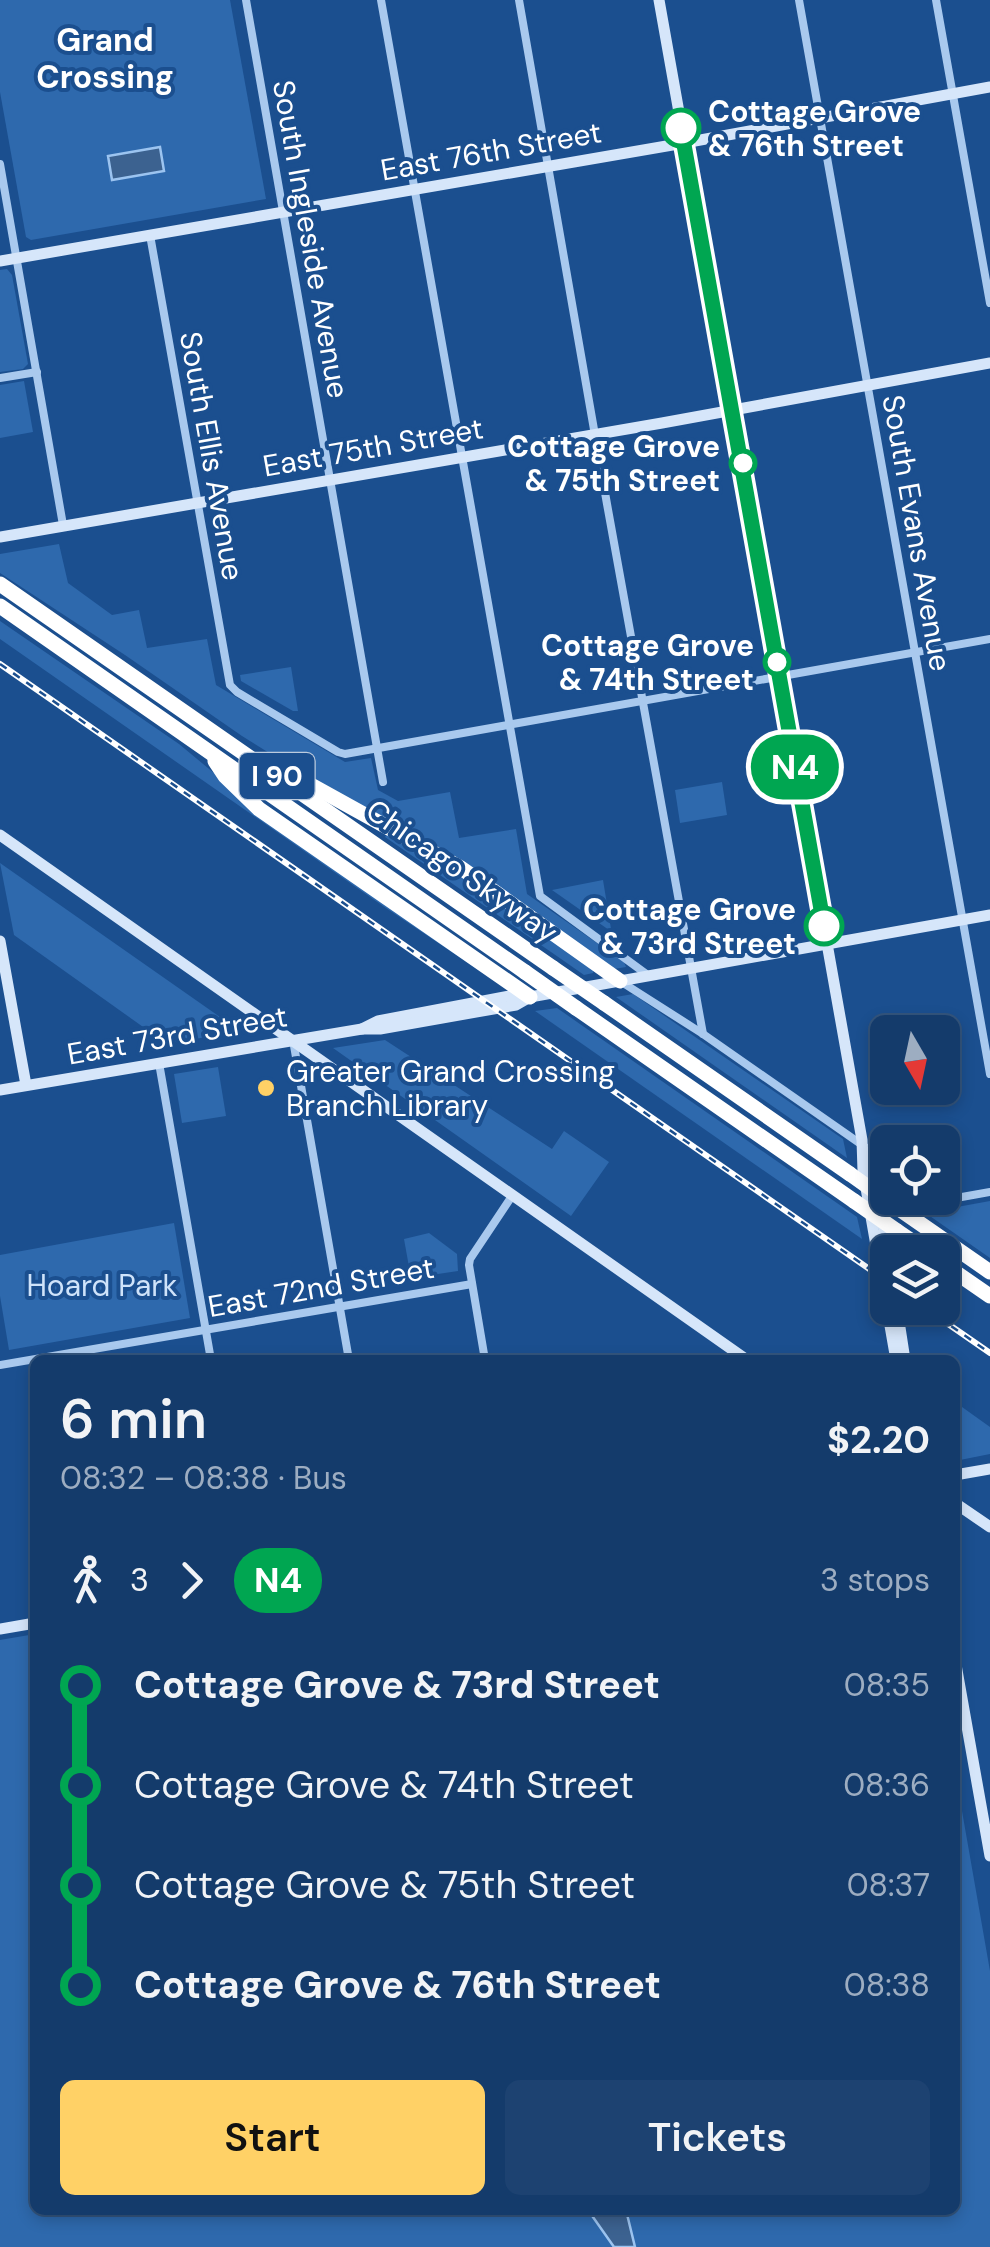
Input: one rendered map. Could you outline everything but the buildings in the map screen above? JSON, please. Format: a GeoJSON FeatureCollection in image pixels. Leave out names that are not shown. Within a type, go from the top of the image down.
{"type":"FeatureCollection","features":[{"type":"Feature","properties":{"kind":"highway","name":"Chicago Skyway"},"geometry":{"type":"LineString","coordinates":[[0,584],[990,1272]]}},
{"type":"Feature","properties":{"kind":"highway","name":"Chicago Skyway"},"geometry":{"type":"LineString","coordinates":[[0,606],[903,1235]]}},
{"type":"Feature","properties":{"kind":"highway"},"geometry":{"type":"LineString","coordinates":[[210,753],[225,776],[259,809],[530,997]]}},
{"type":"Feature","properties":{"kind":"highway"},"geometry":{"type":"LineString","coordinates":[[265,768],[302,780],[433,851],[620,981]]}},
{"type":"Feature","properties":{"kind":"highway"},"geometry":{"type":"LineString","coordinates":[[960,1275],[990,1296]]}},
{"type":"Feature","properties":{"kind":"street","name":"South Ingleside Avenue"},"geometry":{"type":"LineString","coordinates":[[246,0],[383,782]]}},
{"type":"Feature","properties":{"kind":"street"},"geometry":{"type":"LineString","coordinates":[[381,0],[540,896],[649,976]]}},
{"type":"Feature","properties":{"kind":"street"},"geometry":{"type":"LineString","coordinates":[[519,0],[703,1034]]}},
{"type":"Feature","properties":{"kind":"street"},"geometry":{"type":"LineString","coordinates":[[659,0],[864,1148],[873,1170],[885,1235]]}},
{"type":"Feature","properties":{"kind":"street","name":"South Evans Avenue"},"geometry":{"type":"LineString","coordinates":[[799,0],[990,1074]]}},
{"type":"Feature","properties":{"kind":"street"},"geometry":{"type":"LineString","coordinates":[[936,0],[990,303]]}},
{"type":"Feature","properties":{"kind":"street","name":"East 76th Street"},"geometry":{"type":"LineString","coordinates":[[0,261],[990,87]]}},
{"type":"Feature","properties":{"kind":"street"},"geometry":{"type":"LineString","coordinates":[[0,164],[63,526]]}},
{"type":"Feature","properties":{"kind":"street","name":"South Ellis Avenue"},"geometry":{"type":"LineString","coordinates":[[150,235],[230,685],[338,752],[377,748]]}},
{"type":"Feature","properties":{"kind":"street","name":"East 75th Street"},"geometry":{"type":"LineString","coordinates":[[0,537],[990,363]]}},
{"type":"Feature","properties":{"kind":"street"},"geometry":{"type":"LineString","coordinates":[[0,378],[37,372]]}},
{"type":"Feature","properties":{"kind":"street"},"geometry":{"type":"LineString","coordinates":[[377,748],[990,640]]}},
{"type":"Feature","properties":{"kind":"street"},"geometry":{"type":"LineString","coordinates":[[0,835],[740,1355]]}},
{"type":"Feature","properties":{"kind":"street","name":"East 73rd Street"},"geometry":{"type":"LineString","coordinates":[[0,1090],[362,1028],[380,1030],[516,1005],[530,997],[990,915]]}},
{"type":"Feature","properties":{"kind":"street"},"geometry":{"type":"LineString","coordinates":[[0,942],[26,1086]]}},
{"type":"Feature","properties":{"kind":"street"},"geometry":{"type":"LineString","coordinates":[[620,981],[703,1034],[870,1152]]}},
{"type":"Feature","properties":{"kind":"street"},"geometry":{"type":"LineString","coordinates":[[292,1040],[348,1355]]}},
{"type":"Feature","properties":{"kind":"street"},"geometry":{"type":"LineString","coordinates":[[159,1063],[209,1355]]}},
{"type":"Feature","properties":{"kind":"street"},"geometry":{"type":"LineString","coordinates":[[864,1148],[863,1171],[895,1355]]}},
{"type":"Feature","properties":{"kind":"street"},"geometry":{"type":"LineString","coordinates":[[960,1197],[990,1192]]}},
{"type":"Feature","properties":{"kind":"street"},"geometry":{"type":"LineString","coordinates":[[484,1355],[470,1258],[512,1196]]}},
{"type":"Feature","properties":{"kind":"street","name":"East 72nd Street"},"geometry":{"type":"LineString","coordinates":[[78,1355],[472,1284]]}},
{"type":"Feature","properties":{"kind":"street"},"geometry":{"type":"LineString","coordinates":[[900,1325],[904,1355]]}},
{"type":"Feature","properties":{"kind":"street","name":"East 72nd Street"},"geometry":{"type":"LineString","coordinates":[[0,1366],[30,1362]]}},
{"type":"Feature","properties":{"kind":"street"},"geometry":{"type":"LineString","coordinates":[[960,1474],[990,1469]]}},
{"type":"Feature","properties":{"kind":"street"},"geometry":{"type":"LineString","coordinates":[[960,1506],[990,1527]]}},
{"type":"Feature","properties":{"kind":"street"},"geometry":{"type":"LineString","coordinates":[[0,1629],[30,1623]]}},
{"type":"Feature","properties":{"kind":"street"},"geometry":{"type":"LineString","coordinates":[[960,1687],[990,1856]]}},
{"type":"Feature","properties":{"kind":"green space"},"geometry":{"type":"Polygon","coordinates":[[[0,0],[230,0],[266,199],[31,240],[26,237],[0,92],[0,0]]]}},
{"type":"Feature","properties":{"kind":"green space"},"geometry":{"type":"Polygon","coordinates":[[[7,269],[12,275],[28,364],[23,369],[0,372],[0,270],[7,269]]]}},
{"type":"Feature","properties":{"kind":"green space"},"geometry":{"type":"Polygon","coordinates":[[[24,381],[33,432],[0,438],[0,385],[24,381]]]}},
{"type":"Feature","properties":{"kind":"green space"},"geometry":{"type":"Polygon","coordinates":[[[59,544],[68,583],[112,615],[139,610],[147,648],[207,639],[216,685],[345,762],[371,758],[378,790],[398,801],[450,792],[459,838],[516,829],[527,894],[626,967],[614,969],[242,736],[0,573],[0,554],[59,544]]]}},
{"type":"Feature","properties":{"kind":"green space"},"geometry":{"type":"Polygon","coordinates":[[[0,621],[179,744],[226,783],[501,985],[0,639],[0,621]]]}},
{"type":"Feature","properties":{"kind":"green space"},"geometry":{"type":"Polygon","coordinates":[[[291,667],[298,711],[241,681],[240,675],[291,667]]]}},
{"type":"Feature","properties":{"kind":"green space"},"geometry":{"type":"Polygon","coordinates":[[[722,782],[727,815],[680,823],[675,790],[722,782]]]}},
{"type":"Feature","properties":{"kind":"green space"},"geometry":{"type":"Polygon","coordinates":[[[388,832],[420,848],[594,969],[593,973],[584,975],[385,837],[388,832]]]}},
{"type":"Feature","properties":{"kind":"green space"},"geometry":{"type":"Polygon","coordinates":[[[0,863],[240,1031],[167,1044],[14,935],[0,863]]]}},
{"type":"Feature","properties":{"kind":"green space"},"geometry":{"type":"Polygon","coordinates":[[[603,880],[609,930],[552,890],[603,880]]]}},
{"type":"Feature","properties":{"kind":"green space"},"geometry":{"type":"Polygon","coordinates":[[[633,994],[843,1139],[847,1158],[616,997],[633,994]]]}},
{"type":"Feature","properties":{"kind":"green space"},"geometry":{"type":"Polygon","coordinates":[[[557,1008],[857,1217],[862,1239],[535,1011],[557,1008]]]}},
{"type":"Feature","properties":{"kind":"green space"},"geometry":{"type":"Polygon","coordinates":[[[385,1040],[552,1149],[564,1131],[609,1162],[571,1216],[333,1048],[385,1040]]]}},
{"type":"Feature","properties":{"kind":"green space"},"geometry":{"type":"Polygon","coordinates":[[[218,1067],[226,1116],[182,1123],[174,1074],[218,1067]]]}},
{"type":"Feature","properties":{"kind":"green space"},"geometry":{"type":"Polygon","coordinates":[[[990,1201],[990,1258],[928,1215],[960,1215],[960,1206],[990,1201]]]}},
{"type":"Feature","properties":{"kind":"green space","name":"Hoard Park"},"geometry":{"type":"Polygon","coordinates":[[[174,1223],[190,1318],[9,1350],[0,1296],[0,1255],[174,1223]]]}},
{"type":"Feature","properties":{"kind":"green space"},"geometry":{"type":"Polygon","coordinates":[[[429,1233],[457,1254],[458,1271],[411,1278],[404,1239],[429,1233]]]}},
{"type":"Feature","properties":{"kind":"green space"},"geometry":{"type":"Polygon","coordinates":[[[960,1406],[990,1427],[990,1454],[960,1460],[960,1406]]]}},
{"type":"Feature","properties":{"kind":"green space"},"geometry":{"type":"Polygon","coordinates":[[[30,1635],[30,2215],[960,2215],[960,1800],[990,1971],[990,2247],[0,2247],[0,1640],[30,1635]]]}},
{"type":"Feature","properties":{"kind":"shaded area"},"geometry":{"type":"Polygon","coordinates":[[[160,147],[164,171],[112,180],[108,156],[160,147]]]}},
{"type":"Feature","properties":{"kind":"shaded area"},"geometry":{"type":"Polygon","coordinates":[[[592,2215],[627,2215],[635,2247],[614,2247],[592,2215]]]}},
{"type":"Feature","properties":{"kind":"railway"},"geometry":{"type":"LineString","coordinates":[[0,664],[870,1269]]}},
{"type":"Feature","properties":{"kind":"railway"},"geometry":{"type":"LineString","coordinates":[[950,1325],[990,1353]]}},
{"type":"Feature","properties":{"kind":"bus line","name":"N4"},"geometry":{"type":"LineString","coordinates":[[681,128],[824,926]]}},
{"type":"Feature","properties":{"kind":"place","name":"Cottage Grove & 76th Street"},"geometry":{"type":"Point","coordinates":[681,128]}},
{"type":"Feature","properties":{"kind":"place","name":"Cottage Grove & 75th Street"},"geometry":{"type":"Point","coordinates":[743,463]}},
{"type":"Feature","properties":{"kind":"place","name":"Cottage Grove & 74th Street"},"geometry":{"type":"Point","coordinates":[777,662]}},
{"type":"Feature","properties":{"kind":"place","name":"Cottage Grove & 73rd Street"},"geometry":{"type":"Point","coordinates":[824,926]}},
{"type":"Feature","properties":{"kind":"place","name":"Greater Grand Crossing Branch Library"},"geometry":{"type":"Point","coordinates":[266,1088]}},
{"type":"Feature","properties":{"kind":"district","name":"Grand Crossing"},"geometry":{"type":"Point","coordinates":[105,58]}}]}
